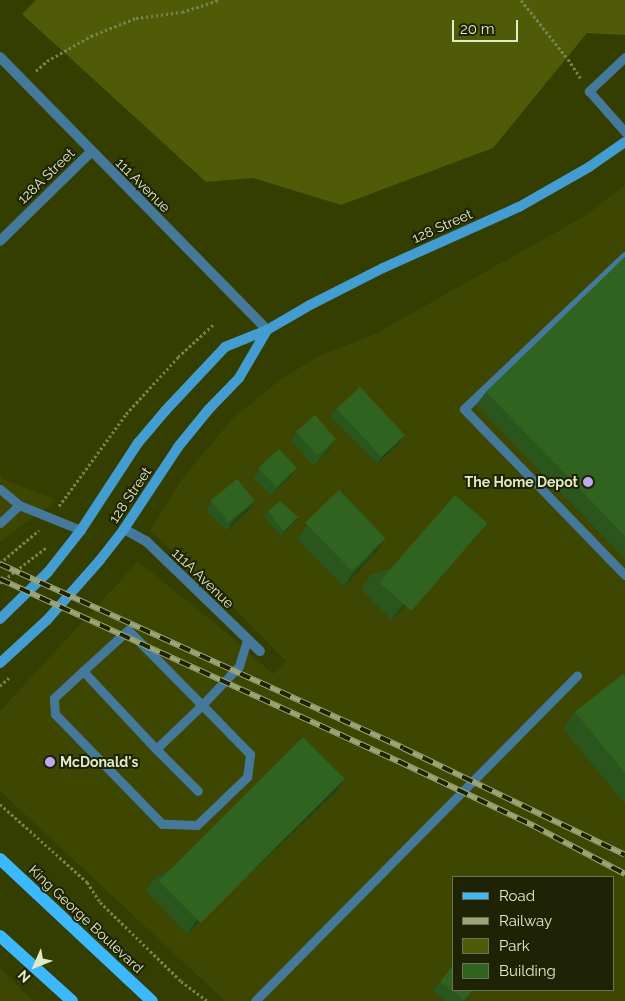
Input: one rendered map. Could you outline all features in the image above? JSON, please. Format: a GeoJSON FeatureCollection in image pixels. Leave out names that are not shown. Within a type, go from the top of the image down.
{"type":"FeatureCollection","features":[{"type":"Feature","properties":{"kind":"main road","name":"128 Street"},"geometry":{"type":"LineString","coordinates":[[0,619],[48,572],[81,530],[138,444],[225,347],[267,330],[310,305],[383,268],[547,193],[625,142]]}},
{"type":"Feature","properties":{"kind":"main road","name":"128 Street"},"geometry":{"type":"LineString","coordinates":[[0,663],[47,620],[124,529],[178,447],[239,378],[267,330]]}},
{"type":"Feature","properties":{"kind":"main road","name":"King George Boulevard"},"geometry":{"type":"LineString","coordinates":[[0,860],[152,1001]]}},
{"type":"Feature","properties":{"kind":"main road"},"geometry":{"type":"LineString","coordinates":[[0,936],[72,1001]]}},
{"type":"Feature","properties":{"kind":"street","name":"111 Avenue"},"geometry":{"type":"LineString","coordinates":[[0,57],[267,330]]}},
{"type":"Feature","properties":{"kind":"street","name":"128A Street"},"geometry":{"type":"LineString","coordinates":[[0,241],[91,152]]}},
{"type":"Feature","properties":{"kind":"street","name":"111A Avenue"},"geometry":{"type":"LineString","coordinates":[[124,529],[147,542],[260,651]]}},
{"type":"Feature","properties":{"kind":"lane"},"geometry":{"type":"LineString","coordinates":[[625,57],[589,91],[625,132]]}},
{"type":"Feature","properties":{"kind":"lane"},"geometry":{"type":"LineString","coordinates":[[625,256],[464,409],[625,575]]}},
{"type":"Feature","properties":{"kind":"lane"},"geometry":{"type":"LineString","coordinates":[[0,488],[19,505],[81,530]]}},
{"type":"Feature","properties":{"kind":"lane"},"geometry":{"type":"LineString","coordinates":[[0,522],[19,505]]}},
{"type":"Feature","properties":{"kind":"lane"},"geometry":{"type":"LineString","coordinates":[[128,630],[250,754],[247,777],[197,825],[162,824],[55,714],[54,698],[83,671],[128,630]]}},
{"type":"Feature","properties":{"kind":"lane"},"geometry":{"type":"LineString","coordinates":[[156,749],[202,705],[238,666],[247,639]]}},
{"type":"Feature","properties":{"kind":"lane"},"geometry":{"type":"LineString","coordinates":[[83,671],[198,791]]}},
{"type":"Feature","properties":{"kind":"lane"},"geometry":{"type":"LineString","coordinates":[[255,1001],[577,676]]}},
{"type":"Feature","properties":{"kind":"path"},"geometry":{"type":"LineString","coordinates":[[24,82],[47,61],[91,36],[136,18],[182,12],[220,0]]}},
{"type":"Feature","properties":{"kind":"path"},"geometry":{"type":"LineString","coordinates":[[521,0],[568,59],[589,91]]}},
{"type":"Feature","properties":{"kind":"path"},"geometry":{"type":"LineString","coordinates":[[0,562],[34,535],[51,518],[126,414],[178,357],[216,322]]}},
{"type":"Feature","properties":{"kind":"path"},"geometry":{"type":"LineString","coordinates":[[0,804],[87,882],[100,902],[181,981],[208,1001]]}},
{"type":"Feature","properties":{"kind":"shaded area"},"geometry":{"type":"Polygon","coordinates":[[[625,185],[625,1001],[225,1001],[0,791],[0,711],[138,562],[216,624],[273,674],[286,661],[224,598],[150,531],[182,479],[233,418],[280,380],[319,356],[373,335],[585,216],[625,185]]]}},
{"type":"Feature","properties":{"kind":"shaded area"},"geometry":{"type":"Polygon","coordinates":[[[0,474],[5,480],[57,500],[0,542],[0,474]]]}},
{"type":"Feature","properties":{"kind":"shaded area"},"geometry":{"type":"Polygon","coordinates":[[[0,968],[33,1001],[0,1001],[0,968]]]}},
{"type":"Feature","properties":{"kind":"green space"},"geometry":{"type":"Polygon","coordinates":[[[36,0],[625,0],[625,35],[587,33],[493,148],[341,205],[253,178],[206,182],[22,14],[36,0]]]}},
{"type":"Feature","properties":{"kind":"building","name":"The Home Depot"},"geometry":{"type":"Polygon","coordinates":[[[625,257],[625,536],[486,392],[625,257]]]}},
{"type":"Feature","properties":{"kind":"building"},"geometry":{"type":"Polygon","coordinates":[[[360,387],[405,435],[382,457],[337,409],[360,387]]]}},
{"type":"Feature","properties":{"kind":"building"},"geometry":{"type":"Polygon","coordinates":[[[315,415],[336,439],[317,456],[296,431],[315,415]]]}},
{"type":"Feature","properties":{"kind":"building"},"geometry":{"type":"Polygon","coordinates":[[[279,449],[297,468],[276,487],[259,468],[279,449]]]}},
{"type":"Feature","properties":{"kind":"building"},"geometry":{"type":"Polygon","coordinates":[[[237,479],[255,501],[228,522],[211,500],[237,479]]]}},
{"type":"Feature","properties":{"kind":"building"},"geometry":{"type":"Polygon","coordinates":[[[339,490],[386,538],[352,571],[305,523],[339,490]]]}},
{"type":"Feature","properties":{"kind":"building"},"geometry":{"type":"Polygon","coordinates":[[[455,495],[487,523],[411,611],[379,583],[455,495]]]}},
{"type":"Feature","properties":{"kind":"building"},"geometry":{"type":"Polygon","coordinates":[[[280,501],[298,517],[284,531],[268,511],[280,501]]]}},
{"type":"Feature","properties":{"kind":"building"},"geometry":{"type":"Polygon","coordinates":[[[623,674],[625,676],[625,773],[575,712],[623,674]]]}},
{"type":"Feature","properties":{"kind":"building"},"geometry":{"type":"Polygon","coordinates":[[[303,737],[345,779],[200,923],[159,881],[303,737]]]}},
{"type":"Feature","properties":{"kind":"building"},"geometry":{"type":"Polygon","coordinates":[[[452,967],[452,991],[440,982],[452,967]]]}},
{"type":"Feature","properties":{"kind":"building"},"geometry":{"type":"Polygon","coordinates":[[[452,991],[471,991],[464,1000],[452,991]]]}},
{"type":"Feature","properties":{"kind":"railway"},"geometry":{"type":"LineString","coordinates":[[0,564],[403,748],[625,855]]}},
{"type":"Feature","properties":{"kind":"railway"},"geometry":{"type":"LineString","coordinates":[[0,579],[398,761],[534,826],[625,874]]}},
{"type":"Feature","properties":{"kind":"place","name":"The Home Depot"},"geometry":{"type":"Point","coordinates":[588,482]}},
{"type":"Feature","properties":{"kind":"place","name":"McDonald's"},"geometry":{"type":"Point","coordinates":[50,762]}}]}
